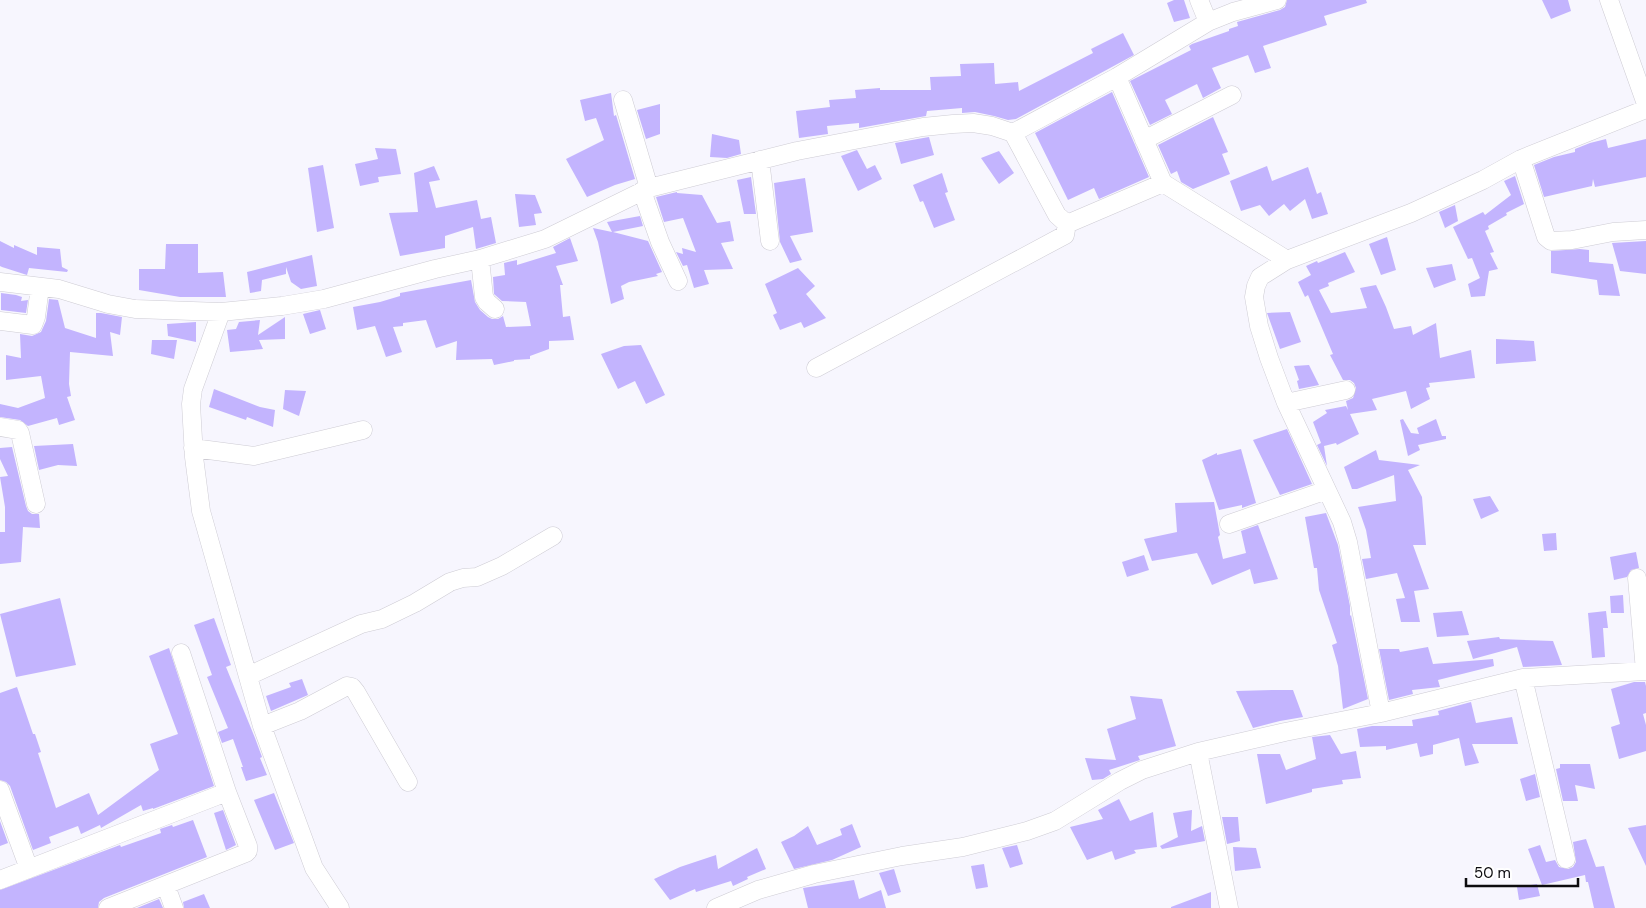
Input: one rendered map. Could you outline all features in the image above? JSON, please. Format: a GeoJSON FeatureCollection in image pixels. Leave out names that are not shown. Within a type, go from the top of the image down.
{"type":"FeatureCollection","features":[{"type":"Feature","properties":{"kind":"street"},"geometry":{"type":"LineString","coordinates":[[1199,0],[1208,22]]}},
{"type":"Feature","properties":{"kind":"street"},"geometry":{"type":"LineString","coordinates":[[0,282],[59,289],[108,304],[135,309],[221,312],[282,306],[324,299],[480,259],[545,239],[645,189],[797,151],[924,127],[952,124],[973,123],[1013,132],[1118,76],[1208,22],[1233,12],[1277,0]]}},
{"type":"Feature","properties":{"kind":"street"},"geometry":{"type":"LineString","coordinates":[[1609,0],[1646,104]]}},
{"type":"Feature","properties":{"kind":"street"},"geometry":{"type":"LineString","coordinates":[[1118,76],[1163,183],[1287,260]]}},
{"type":"Feature","properties":{"kind":"street"},"geometry":{"type":"LineString","coordinates":[[1144,140],[1232,94]]}},
{"type":"Feature","properties":{"kind":"street"},"geometry":{"type":"LineString","coordinates":[[623,100],[660,242],[678,281]]}},
{"type":"Feature","properties":{"kind":"street"},"geometry":{"type":"LineString","coordinates":[[1381,713],[1348,542],[1342,522],[1328,490],[1286,403],[1264,342],[1254,297],[1256,286],[1260,277],[1287,260],[1411,213],[1483,180],[1521,159],[1646,109]]}},
{"type":"Feature","properties":{"kind":"street"},"geometry":{"type":"LineString","coordinates":[[1013,132],[1057,214],[1068,224]]}},
{"type":"Feature","properties":{"kind":"street"},"geometry":{"type":"LineString","coordinates":[[1521,159],[1546,237],[1551,241],[1559,242],[1613,232],[1646,230]]}},
{"type":"Feature","properties":{"kind":"street"},"geometry":{"type":"LineString","coordinates":[[760,160],[770,241]]}},
{"type":"Feature","properties":{"kind":"street"},"geometry":{"type":"LineString","coordinates":[[1068,224],[1163,183]]}},
{"type":"Feature","properties":{"kind":"street"},"geometry":{"type":"LineString","coordinates":[[816,368],[1065,235],[1068,224]]}},
{"type":"Feature","properties":{"kind":"street"},"geometry":{"type":"LineString","coordinates":[[480,259],[484,297],[495,309]]}},
{"type":"Feature","properties":{"kind":"street"},"geometry":{"type":"LineString","coordinates":[[0,321],[33,325],[36,317],[40,287]]}},
{"type":"Feature","properties":{"kind":"street"},"geometry":{"type":"LineString","coordinates":[[221,312],[193,389],[191,404],[193,448],[201,511],[262,726],[314,868],[340,908]]}},
{"type":"Feature","properties":{"kind":"street"},"geometry":{"type":"LineString","coordinates":[[1286,403],[1346,390]]}},
{"type":"Feature","properties":{"kind":"street"},"geometry":{"type":"LineString","coordinates":[[0,427],[18,430],[20,433],[36,504]]}},
{"type":"Feature","properties":{"kind":"street"},"geometry":{"type":"LineString","coordinates":[[193,448],[254,456],[363,430]]}},
{"type":"Feature","properties":{"kind":"street"},"geometry":{"type":"LineString","coordinates":[[1229,524],[1328,490]]}},
{"type":"Feature","properties":{"kind":"street"},"geometry":{"type":"LineString","coordinates":[[248,676],[361,624],[382,620],[450,582],[462,578],[477,577],[502,566],[553,536]]}},
{"type":"Feature","properties":{"kind":"street"},"geometry":{"type":"LineString","coordinates":[[716,908],[758,890],[814,874],[902,856],[963,847],[1027,831],[1056,821],[1142,770],[1198,752],[1294,730],[1381,713],[1523,678],[1645,671],[1637,578]]}},
{"type":"Feature","properties":{"kind":"street"},"geometry":{"type":"LineString","coordinates":[[108,908],[238,857],[248,851],[248,846],[227,792],[181,652]]}},
{"type":"Feature","properties":{"kind":"street"},"geometry":{"type":"LineString","coordinates":[[1523,678],[1566,859]]}},
{"type":"Feature","properties":{"kind":"street"},"geometry":{"type":"LineString","coordinates":[[262,726],[300,710],[347,686],[352,687],[408,782]]}},
{"type":"Feature","properties":{"kind":"street"},"geometry":{"type":"LineString","coordinates":[[1198,752],[1229,908]]}},
{"type":"Feature","properties":{"kind":"street"},"geometry":{"type":"LineString","coordinates":[[0,790],[29,869]]}},
{"type":"Feature","properties":{"kind":"street"},"geometry":{"type":"LineString","coordinates":[[0,880],[227,792]]}},
{"type":"Feature","properties":{"kind":"street"},"geometry":{"type":"LineString","coordinates":[[166,886],[174,908]]}},
{"type":"Feature","properties":{"kind":"building"},"geometry":{"type":"Polygon","coordinates":[[[1174,0],[1184,0],[1190,18],[1174,22],[1167,3],[1174,0]]]}},
{"type":"Feature","properties":{"kind":"building"},"geometry":{"type":"Polygon","coordinates":[[[1287,0],[1366,0],[1367,3],[1324,16],[1327,25],[1263,46],[1271,68],[1255,73],[1248,55],[1212,68],[1221,88],[1203,98],[1197,84],[1165,100],[1172,114],[1150,125],[1130,81],[1191,50],[1189,46],[1192,44],[1229,31],[1229,29],[1238,26],[1237,22],[1280,10],[1285,7],[1287,0]]]}},
{"type":"Feature","properties":{"kind":"building"},"geometry":{"type":"Polygon","coordinates":[[[1542,0],[1568,0],[1571,11],[1551,19],[1542,0]]]}},
{"type":"Feature","properties":{"kind":"building"},"geometry":{"type":"Polygon","coordinates":[[[1123,33],[1134,55],[1016,119],[1008,120],[975,112],[962,113],[962,108],[927,111],[926,116],[859,128],[859,123],[827,126],[828,134],[799,138],[796,111],[830,107],[829,100],[856,98],[855,90],[880,88],[880,90],[931,90],[930,77],[961,76],[960,64],[994,63],[995,84],[1018,82],[1019,91],[1093,53],[1091,49],[1123,33]]]}},
{"type":"Feature","properties":{"kind":"building"},"geometry":{"type":"Polygon","coordinates":[[[1112,92],[1149,177],[1099,199],[1094,188],[1068,200],[1035,133],[1112,92]]]}},
{"type":"Feature","properties":{"kind":"building"},"geometry":{"type":"Polygon","coordinates":[[[611,93],[614,116],[616,115],[635,179],[587,197],[566,159],[604,140],[596,118],[585,121],[580,100],[611,93]]]}},
{"type":"Feature","properties":{"kind":"building"},"geometry":{"type":"Polygon","coordinates":[[[660,104],[660,134],[646,139],[637,110],[660,104]]]}},
{"type":"Feature","properties":{"kind":"building"},"geometry":{"type":"Polygon","coordinates":[[[1213,117],[1228,152],[1222,154],[1230,174],[1193,189],[1181,182],[1177,171],[1171,174],[1158,145],[1213,117]]]}},
{"type":"Feature","properties":{"kind":"building"},"geometry":{"type":"Polygon","coordinates":[[[712,134],[739,140],[741,154],[727,158],[710,157],[712,134]]]}},
{"type":"Feature","properties":{"kind":"building"},"geometry":{"type":"Polygon","coordinates":[[[929,137],[934,155],[901,164],[895,143],[929,137]]]}},
{"type":"Feature","properties":{"kind":"building"},"geometry":{"type":"Polygon","coordinates":[[[1606,139],[1608,148],[1646,139],[1646,177],[1595,187],[1593,179],[1592,186],[1544,197],[1534,165],[1554,157],[1575,152],[1575,149],[1606,139]]]}},
{"type":"Feature","properties":{"kind":"building"},"geometry":{"type":"Polygon","coordinates":[[[375,148],[396,149],[401,174],[378,177],[379,182],[360,186],[355,164],[378,159],[375,148]]]}},
{"type":"Feature","properties":{"kind":"building"},"geometry":{"type":"Polygon","coordinates":[[[857,150],[867,169],[875,165],[882,179],[858,191],[841,156],[857,150]]]}},
{"type":"Feature","properties":{"kind":"building"},"geometry":{"type":"Polygon","coordinates":[[[999,151],[1014,173],[999,184],[981,158],[999,151]]]}},
{"type":"Feature","properties":{"kind":"building"},"geometry":{"type":"Polygon","coordinates":[[[323,165],[334,228],[317,232],[308,168],[323,165]]]}},
{"type":"Feature","properties":{"kind":"building"},"geometry":{"type":"Polygon","coordinates":[[[434,166],[440,180],[429,182],[436,208],[477,200],[481,219],[491,217],[496,243],[476,249],[473,227],[445,236],[445,248],[400,256],[389,213],[418,212],[414,173],[434,166]]]}},
{"type":"Feature","properties":{"kind":"building"},"geometry":{"type":"Polygon","coordinates":[[[1267,166],[1272,181],[1308,167],[1317,194],[1321,192],[1328,214],[1312,219],[1305,199],[1290,211],[1284,204],[1269,216],[1260,205],[1241,211],[1230,181],[1267,166]]]}},
{"type":"Feature","properties":{"kind":"building"},"geometry":{"type":"Polygon","coordinates":[[[942,173],[948,192],[945,193],[955,220],[934,228],[923,201],[920,202],[913,185],[942,173]]]}},
{"type":"Feature","properties":{"kind":"building"},"geometry":{"type":"Polygon","coordinates":[[[1515,176],[1524,204],[1506,213],[1507,215],[1488,226],[1489,229],[1485,231],[1494,252],[1490,253],[1498,269],[1489,271],[1485,296],[1471,297],[1468,284],[1480,278],[1472,258],[1468,259],[1453,227],[1483,212],[1485,215],[1511,195],[1504,181],[1515,176]]]}},
{"type":"Feature","properties":{"kind":"building"},"geometry":{"type":"Polygon","coordinates":[[[751,177],[756,214],[744,214],[737,180],[751,177]]]}},
{"type":"Feature","properties":{"kind":"building"},"geometry":{"type":"Polygon","coordinates":[[[805,178],[813,232],[790,236],[802,260],[790,263],[780,242],[774,183],[805,178]]]}},
{"type":"Feature","properties":{"kind":"building"},"geometry":{"type":"Polygon","coordinates":[[[677,192],[702,195],[717,223],[730,221],[734,241],[721,243],[733,269],[704,270],[709,284],[694,288],[687,265],[683,266],[676,252],[683,254],[682,248],[696,252],[683,218],[664,222],[656,197],[677,192]]]}},
{"type":"Feature","properties":{"kind":"building"},"geometry":{"type":"Polygon","coordinates":[[[515,194],[535,195],[542,213],[534,214],[536,225],[519,227],[515,194]]]}},
{"type":"Feature","properties":{"kind":"building"},"geometry":{"type":"Polygon","coordinates":[[[1455,205],[1458,221],[1445,228],[1439,212],[1455,205]]]}},
{"type":"Feature","properties":{"kind":"building"},"geometry":{"type":"Polygon","coordinates":[[[640,216],[643,226],[613,232],[648,241],[662,272],[656,274],[658,276],[629,282],[621,286],[624,299],[611,304],[598,242],[593,228],[612,232],[607,222],[640,216]]]}},
{"type":"Feature","properties":{"kind":"building"},"geometry":{"type":"Polygon","coordinates":[[[1387,237],[1396,270],[1381,275],[1369,244],[1387,237]]]}},
{"type":"Feature","properties":{"kind":"building"},"geometry":{"type":"Polygon","coordinates":[[[570,238],[578,261],[556,266],[563,285],[560,285],[563,317],[570,316],[574,340],[549,341],[549,349],[530,356],[530,359],[514,360],[494,365],[492,359],[456,360],[457,341],[436,348],[426,320],[403,323],[403,326],[393,327],[402,352],[386,357],[375,326],[357,330],[353,307],[380,302],[400,296],[400,293],[471,280],[475,302],[488,317],[498,319],[503,316],[506,327],[531,326],[526,302],[502,301],[494,294],[493,277],[505,275],[504,263],[517,260],[517,265],[556,253],[553,247],[570,238]]]}},
{"type":"Feature","properties":{"kind":"building"},"geometry":{"type":"Polygon","coordinates":[[[0,241],[14,248],[14,245],[37,255],[37,247],[60,249],[62,267],[68,270],[67,272],[29,268],[27,275],[2,267],[0,266],[0,241]]]}},
{"type":"Feature","properties":{"kind":"building"},"geometry":{"type":"Polygon","coordinates":[[[1646,241],[1646,274],[1620,271],[1612,243],[1646,241]]]}},
{"type":"Feature","properties":{"kind":"building"},"geometry":{"type":"Polygon","coordinates":[[[166,244],[198,244],[198,273],[223,272],[226,297],[180,297],[139,290],[139,269],[165,269],[166,244]]]}},
{"type":"Feature","properties":{"kind":"building"},"geometry":{"type":"Polygon","coordinates":[[[1589,250],[1589,262],[1613,264],[1620,296],[1599,295],[1597,280],[1551,273],[1551,251],[1589,250]]]}},
{"type":"Feature","properties":{"kind":"building"},"geometry":{"type":"Polygon","coordinates":[[[1345,252],[1355,272],[1328,283],[1329,286],[1319,290],[1331,313],[1367,308],[1360,288],[1376,285],[1394,329],[1411,326],[1413,335],[1436,323],[1440,358],[1471,350],[1475,378],[1429,383],[1430,387],[1426,388],[1430,399],[1411,409],[1406,391],[1372,399],[1377,410],[1350,414],[1359,434],[1337,445],[1336,443],[1324,446],[1327,466],[1317,445],[1321,443],[1313,422],[1327,413],[1325,410],[1346,406],[1348,410],[1346,401],[1353,398],[1356,388],[1350,380],[1343,380],[1330,355],[1333,354],[1308,295],[1305,297],[1298,282],[1311,275],[1306,266],[1345,252]]]}},
{"type":"Feature","properties":{"kind":"building"},"geometry":{"type":"Polygon","coordinates":[[[312,255],[317,286],[301,289],[291,282],[286,267],[286,274],[262,280],[261,291],[250,293],[247,272],[312,255]]]}},
{"type":"Feature","properties":{"kind":"building"},"geometry":{"type":"Polygon","coordinates":[[[1452,264],[1456,280],[1434,288],[1426,268],[1452,264]]]}},
{"type":"Feature","properties":{"kind":"building"},"geometry":{"type":"Polygon","coordinates":[[[798,268],[815,286],[806,294],[826,318],[804,328],[801,322],[780,330],[773,315],[777,313],[765,284],[798,268]]]}},
{"type":"Feature","properties":{"kind":"building"},"geometry":{"type":"Polygon","coordinates":[[[1,293],[22,297],[21,301],[28,300],[26,313],[1,310],[1,293]]]}},
{"type":"Feature","properties":{"kind":"building"},"geometry":{"type":"Polygon","coordinates":[[[49,299],[58,300],[65,328],[96,338],[96,313],[101,313],[122,317],[120,335],[110,332],[113,356],[70,352],[69,384],[71,396],[67,397],[75,420],[59,425],[57,418],[28,426],[20,420],[0,417],[0,404],[18,408],[45,398],[41,376],[6,380],[6,355],[21,358],[20,334],[32,336],[41,332],[46,321],[49,299]]]}},
{"type":"Feature","properties":{"kind":"building"},"geometry":{"type":"Polygon","coordinates":[[[320,310],[326,329],[310,334],[303,314],[320,310]]]}},
{"type":"Feature","properties":{"kind":"building"},"geometry":{"type":"Polygon","coordinates":[[[1290,312],[1301,342],[1280,349],[1267,313],[1290,312]]]}},
{"type":"Feature","properties":{"kind":"building"},"geometry":{"type":"Polygon","coordinates":[[[285,317],[285,339],[259,340],[263,349],[230,352],[227,330],[236,329],[239,322],[260,320],[258,335],[285,317]]]}},
{"type":"Feature","properties":{"kind":"building"},"geometry":{"type":"Polygon","coordinates":[[[196,322],[196,342],[168,336],[167,324],[196,322]]]}},
{"type":"Feature","properties":{"kind":"building"},"geometry":{"type":"Polygon","coordinates":[[[1496,339],[1534,341],[1536,361],[1496,364],[1496,339]]]}},
{"type":"Feature","properties":{"kind":"building"},"geometry":{"type":"Polygon","coordinates":[[[152,340],[177,340],[174,359],[151,354],[152,340]]]}},
{"type":"Feature","properties":{"kind":"building"},"geometry":{"type":"Polygon","coordinates":[[[641,345],[665,395],[646,404],[635,381],[618,389],[601,354],[624,346],[641,345]]]}},
{"type":"Feature","properties":{"kind":"building"},"geometry":{"type":"Polygon","coordinates":[[[1309,365],[1319,385],[1299,389],[1297,381],[1299,380],[1294,366],[1309,365]]]}},
{"type":"Feature","properties":{"kind":"building"},"geometry":{"type":"Polygon","coordinates":[[[214,389],[260,407],[275,410],[273,427],[247,417],[246,420],[209,407],[214,389]]]}},
{"type":"Feature","properties":{"kind":"building"},"geometry":{"type":"Polygon","coordinates":[[[285,390],[306,391],[299,416],[283,409],[285,390]]]}},
{"type":"Feature","properties":{"kind":"building"},"geometry":{"type":"Polygon","coordinates":[[[1403,419],[1411,433],[1419,434],[1417,428],[1436,419],[1442,436],[1446,436],[1446,439],[1418,445],[1420,450],[1408,456],[1400,420],[1403,419]]]}},
{"type":"Feature","properties":{"kind":"building"},"geometry":{"type":"Polygon","coordinates":[[[1287,429],[1312,484],[1280,495],[1253,440],[1287,429]]]}},
{"type":"Feature","properties":{"kind":"building"},"geometry":{"type":"Polygon","coordinates":[[[73,444],[77,466],[58,465],[39,470],[34,446],[73,444]]]}},
{"type":"Feature","properties":{"kind":"building"},"geometry":{"type":"Polygon","coordinates":[[[12,447],[26,506],[32,514],[39,514],[40,528],[23,527],[21,562],[0,564],[0,532],[5,532],[5,507],[0,477],[8,476],[0,459],[0,448],[12,447]]]}},
{"type":"Feature","properties":{"kind":"building"},"geometry":{"type":"Polygon","coordinates":[[[1241,449],[1256,503],[1242,508],[1242,505],[1219,510],[1202,460],[1217,453],[1217,455],[1241,449]]]}},
{"type":"Feature","properties":{"kind":"building"},"geometry":{"type":"Polygon","coordinates":[[[1376,450],[1379,460],[1420,465],[1408,470],[1422,497],[1426,545],[1413,545],[1429,589],[1414,591],[1420,622],[1401,622],[1396,599],[1405,598],[1397,573],[1366,579],[1362,559],[1371,558],[1366,530],[1358,507],[1396,501],[1394,475],[1357,489],[1352,489],[1344,467],[1376,450]]]}},
{"type":"Feature","properties":{"kind":"building"},"geometry":{"type":"Polygon","coordinates":[[[1490,496],[1499,511],[1481,519],[1473,499],[1490,496]]]}},
{"type":"Feature","properties":{"kind":"building"},"geometry":{"type":"Polygon","coordinates":[[[1214,502],[1220,535],[1218,537],[1223,559],[1246,553],[1241,531],[1258,525],[1278,579],[1254,584],[1250,569],[1212,585],[1197,553],[1152,561],[1144,539],[1177,532],[1175,503],[1214,502]]]}},
{"type":"Feature","properties":{"kind":"building"},"geometry":{"type":"Polygon","coordinates":[[[1326,513],[1338,545],[1350,606],[1350,616],[1368,699],[1343,709],[1338,666],[1332,645],[1337,643],[1319,590],[1317,568],[1314,568],[1305,517],[1326,513]]]}},
{"type":"Feature","properties":{"kind":"building"},"geometry":{"type":"Polygon","coordinates":[[[1556,533],[1557,550],[1544,551],[1542,534],[1556,533]]]}},
{"type":"Feature","properties":{"kind":"building"},"geometry":{"type":"Polygon","coordinates":[[[1636,552],[1639,568],[1631,570],[1627,577],[1614,580],[1610,557],[1636,552]]]}},
{"type":"Feature","properties":{"kind":"building"},"geometry":{"type":"Polygon","coordinates":[[[1144,555],[1149,570],[1127,577],[1122,562],[1144,555]]]}},
{"type":"Feature","properties":{"kind":"building"},"geometry":{"type":"Polygon","coordinates":[[[1623,595],[1624,613],[1611,613],[1610,596],[1623,595]]]}},
{"type":"Feature","properties":{"kind":"building"},"geometry":{"type":"Polygon","coordinates":[[[60,598],[76,665],[16,677],[0,614],[60,598]]]}},
{"type":"Feature","properties":{"kind":"building"},"geometry":{"type":"Polygon","coordinates":[[[1462,611],[1469,635],[1437,637],[1433,613],[1462,611]]]}},
{"type":"Feature","properties":{"kind":"building"},"geometry":{"type":"Polygon","coordinates":[[[1606,611],[1608,628],[1603,628],[1605,657],[1592,658],[1588,613],[1606,611]]]}},
{"type":"Feature","properties":{"kind":"building"},"geometry":{"type":"Polygon","coordinates":[[[214,618],[231,665],[226,667],[255,738],[267,775],[246,781],[233,739],[222,743],[218,732],[228,728],[207,677],[212,675],[194,625],[214,618]]]}},
{"type":"Feature","properties":{"kind":"building"},"geometry":{"type":"Polygon","coordinates":[[[1499,637],[1500,639],[1553,641],[1562,665],[1523,667],[1517,647],[1473,659],[1467,641],[1499,637]]]}},
{"type":"Feature","properties":{"kind":"building"},"geometry":{"type":"Polygon","coordinates":[[[1428,647],[1433,664],[1493,659],[1494,666],[1438,680],[1440,687],[1412,690],[1413,694],[1389,700],[1379,649],[1399,649],[1400,652],[1428,647]]]}},
{"type":"Feature","properties":{"kind":"building"},"geometry":{"type":"Polygon","coordinates":[[[169,648],[214,786],[153,809],[143,811],[141,805],[101,828],[100,825],[81,834],[78,826],[49,837],[51,843],[33,850],[10,786],[0,780],[0,693],[17,687],[41,752],[38,753],[56,808],[89,793],[98,815],[159,770],[150,744],[178,734],[149,656],[169,648]]]}},
{"type":"Feature","properties":{"kind":"building"},"geometry":{"type":"Polygon","coordinates":[[[302,679],[308,695],[271,711],[266,696],[291,687],[289,683],[302,679]]]}},
{"type":"Feature","properties":{"kind":"building"},"geometry":{"type":"Polygon","coordinates":[[[1634,682],[1645,682],[1646,686],[1646,713],[1643,714],[1646,725],[1646,751],[1619,759],[1611,727],[1620,724],[1611,689],[1634,682]]]}},
{"type":"Feature","properties":{"kind":"building"},"geometry":{"type":"Polygon","coordinates":[[[1293,690],[1303,717],[1253,728],[1236,691],[1293,690]]]}},
{"type":"Feature","properties":{"kind":"building"},"geometry":{"type":"Polygon","coordinates":[[[1130,696],[1162,699],[1176,746],[1138,756],[1140,760],[1109,770],[1111,774],[1103,779],[1092,780],[1085,758],[1116,760],[1107,729],[1136,719],[1130,696]]]}},
{"type":"Feature","properties":{"kind":"building"},"geometry":{"type":"Polygon","coordinates":[[[1471,702],[1476,723],[1512,717],[1518,744],[1472,744],[1479,763],[1465,766],[1459,738],[1433,745],[1433,754],[1420,757],[1417,743],[1386,750],[1386,746],[1360,747],[1357,729],[1372,726],[1413,726],[1412,720],[1439,715],[1438,711],[1471,702]]]}},
{"type":"Feature","properties":{"kind":"building"},"geometry":{"type":"Polygon","coordinates":[[[1330,735],[1341,754],[1356,751],[1361,778],[1342,780],[1343,784],[1312,789],[1312,792],[1266,804],[1257,754],[1280,754],[1286,770],[1316,759],[1312,737],[1330,735]]]}},
{"type":"Feature","properties":{"kind":"building"},"geometry":{"type":"Polygon","coordinates":[[[1560,764],[1590,764],[1595,789],[1575,785],[1578,801],[1563,801],[1556,769],[1560,768],[1560,764]]]}},
{"type":"Feature","properties":{"kind":"building"},"geometry":{"type":"Polygon","coordinates":[[[1535,774],[1540,797],[1526,801],[1520,779],[1535,774]]]}},
{"type":"Feature","properties":{"kind":"building"},"geometry":{"type":"Polygon","coordinates":[[[274,793],[294,843],[275,850],[254,800],[274,793]]]}},
{"type":"Feature","properties":{"kind":"building"},"geometry":{"type":"Polygon","coordinates":[[[1119,799],[1130,821],[1153,812],[1157,847],[1134,850],[1136,853],[1115,860],[1112,851],[1087,860],[1070,827],[1103,819],[1098,810],[1119,799]]]}},
{"type":"Feature","properties":{"kind":"building"},"geometry":{"type":"Polygon","coordinates":[[[223,810],[236,845],[226,850],[214,813],[223,810]]]}},
{"type":"Feature","properties":{"kind":"building"},"geometry":{"type":"Polygon","coordinates":[[[1192,810],[1191,831],[1202,826],[1205,841],[1162,849],[1160,846],[1178,837],[1173,813],[1192,810]]]}},
{"type":"Feature","properties":{"kind":"building"},"geometry":{"type":"Polygon","coordinates":[[[1222,817],[1238,817],[1240,841],[1227,844],[1222,817]]]}},
{"type":"Feature","properties":{"kind":"building"},"geometry":{"type":"Polygon","coordinates":[[[193,820],[207,857],[104,898],[99,902],[98,908],[0,908],[0,890],[120,845],[121,847],[161,833],[160,829],[193,820]]]}},
{"type":"Feature","properties":{"kind":"building"},"geometry":{"type":"Polygon","coordinates":[[[0,821],[8,843],[0,846],[0,821]]]}},
{"type":"Feature","properties":{"kind":"building"},"geometry":{"type":"Polygon","coordinates":[[[852,824],[861,847],[832,860],[794,869],[781,842],[808,826],[817,845],[842,835],[840,829],[852,824]]]}},
{"type":"Feature","properties":{"kind":"building"},"geometry":{"type":"Polygon","coordinates":[[[1646,825],[1646,866],[1628,828],[1646,825]]]}},
{"type":"Feature","properties":{"kind":"building"},"geometry":{"type":"Polygon","coordinates":[[[1586,839],[1596,867],[1604,866],[1615,908],[1594,908],[1585,875],[1542,885],[1528,849],[1540,845],[1546,862],[1555,860],[1559,867],[1568,869],[1573,867],[1576,862],[1573,842],[1586,839]]]}},
{"type":"Feature","properties":{"kind":"building"},"geometry":{"type":"Polygon","coordinates":[[[1017,845],[1023,864],[1010,868],[1002,848],[1017,845]]]}},
{"type":"Feature","properties":{"kind":"building"},"geometry":{"type":"Polygon","coordinates":[[[1233,847],[1256,848],[1261,868],[1235,871],[1233,847]]]}},
{"type":"Feature","properties":{"kind":"building"},"geometry":{"type":"Polygon","coordinates":[[[757,848],[766,869],[747,877],[748,879],[733,886],[731,881],[696,892],[695,889],[670,900],[654,879],[680,867],[716,855],[718,869],[757,848]]]}},
{"type":"Feature","properties":{"kind":"building"},"geometry":{"type":"Polygon","coordinates":[[[984,864],[988,887],[976,889],[971,866],[984,864]]]}},
{"type":"Feature","properties":{"kind":"building"},"geometry":{"type":"Polygon","coordinates":[[[894,869],[901,892],[888,896],[879,873],[894,869]]]}},
{"type":"Feature","properties":{"kind":"building"},"geometry":{"type":"Polygon","coordinates":[[[854,880],[859,899],[881,890],[886,908],[808,908],[803,888],[854,880]]]}},
{"type":"Feature","properties":{"kind":"building"},"geometry":{"type":"Polygon","coordinates":[[[1537,884],[1540,896],[1519,900],[1517,887],[1537,884]]]}},
{"type":"Feature","properties":{"kind":"building"},"geometry":{"type":"Polygon","coordinates":[[[1211,892],[1211,908],[1171,908],[1171,907],[1211,892]]]}},
{"type":"Feature","properties":{"kind":"building"},"geometry":{"type":"Polygon","coordinates":[[[204,894],[210,908],[184,908],[183,902],[204,894]]]}},
{"type":"Feature","properties":{"kind":"building"},"geometry":{"type":"Polygon","coordinates":[[[159,899],[163,908],[137,908],[159,899]]]}}]}
